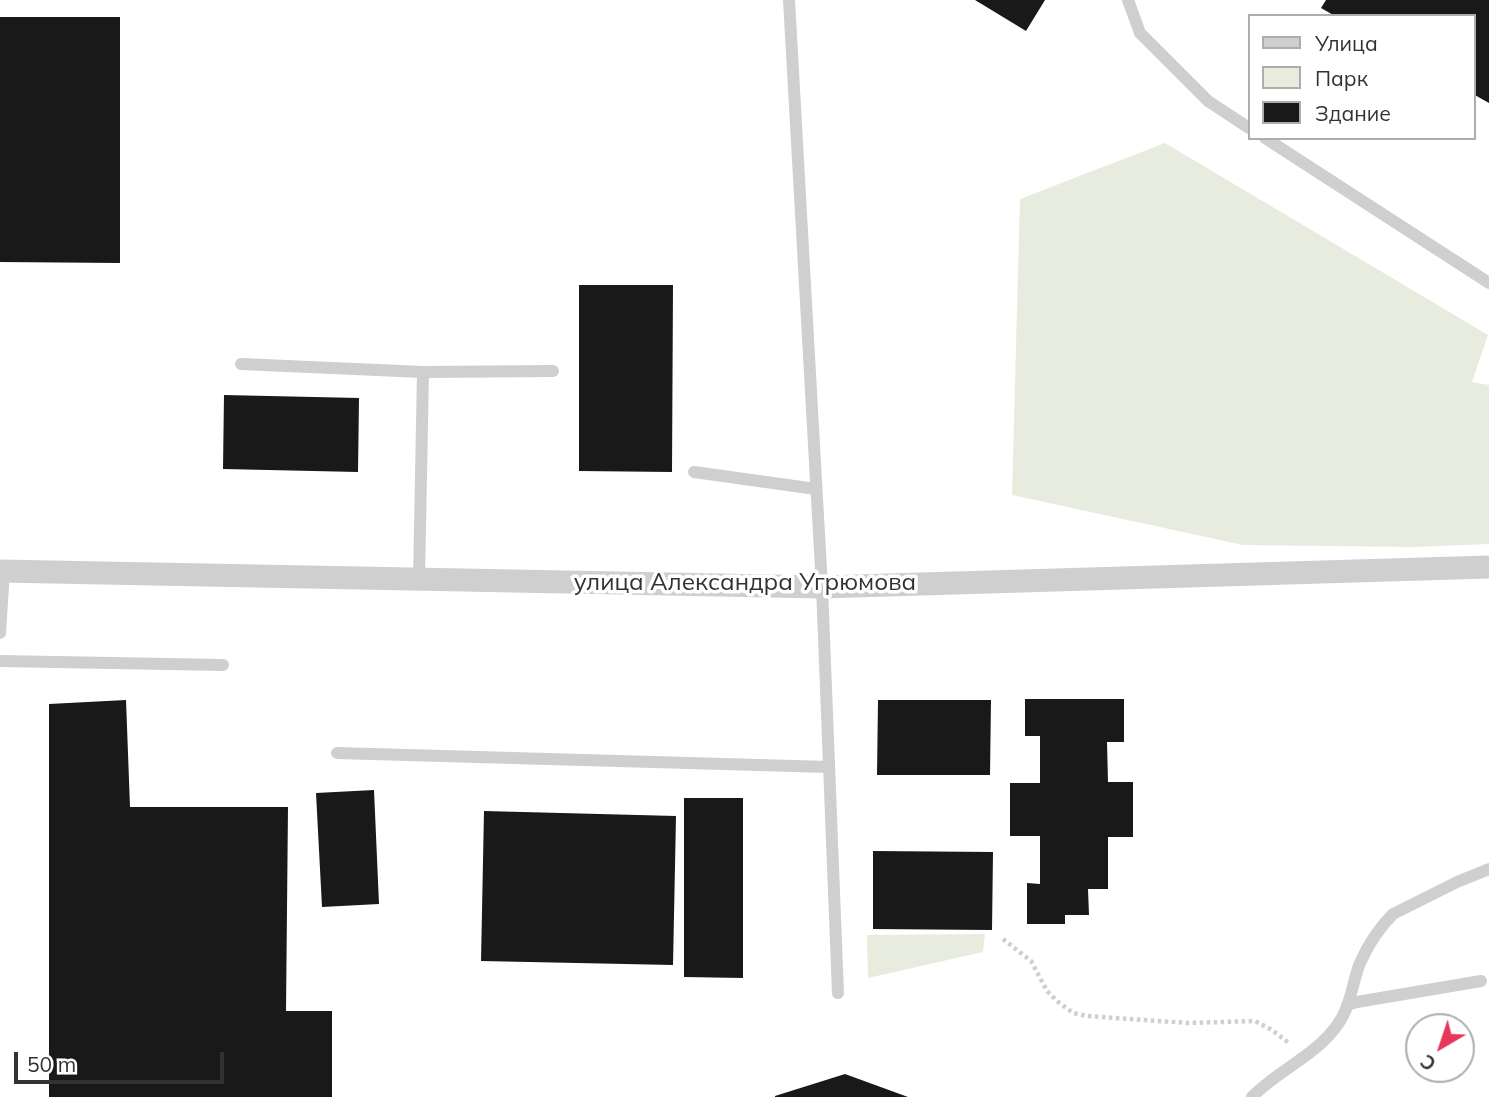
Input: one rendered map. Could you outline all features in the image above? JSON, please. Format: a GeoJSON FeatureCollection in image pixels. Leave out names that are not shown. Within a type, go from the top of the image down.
{"type":"FeatureCollection","features":[{"type":"Feature","properties":{"kind":"street","name":"улица Александра Угрюмова"},"geometry":{"type":"LineString","coordinates":[[2,571],[822,587],[1489,568]]}},
{"type":"Feature","properties":{"kind":"lane"},"geometry":{"type":"LineString","coordinates":[[789,0],[822,587],[838,993]]}},
{"type":"Feature","properties":{"kind":"lane"},"geometry":{"type":"LineString","coordinates":[[1128,0],[1140,33],[1208,101],[1248,127]]}},
{"type":"Feature","properties":{"kind":"lane"},"geometry":{"type":"LineString","coordinates":[[1268,140],[1489,283]]}},
{"type":"Feature","properties":{"kind":"lane"},"geometry":{"type":"LineString","coordinates":[[241,364],[423,372],[553,371]]}},
{"type":"Feature","properties":{"kind":"lane"},"geometry":{"type":"LineString","coordinates":[[419,579],[423,372]]}},
{"type":"Feature","properties":{"kind":"lane"},"geometry":{"type":"LineString","coordinates":[[694,472],[816,489]]}},
{"type":"Feature","properties":{"kind":"lane"},"geometry":{"type":"LineString","coordinates":[[0,633],[2,571]]}},
{"type":"Feature","properties":{"kind":"lane"},"geometry":{"type":"LineString","coordinates":[[0,661],[223,665]]}},
{"type":"Feature","properties":{"kind":"lane"},"geometry":{"type":"LineString","coordinates":[[337,753],[829,767]]}},
{"type":"Feature","properties":{"kind":"lane"},"geometry":{"type":"LineString","coordinates":[[1252,1097],[1327,1038],[1338,1024],[1360,964],[1377,933],[1393,914],[1489,869]]}},
{"type":"Feature","properties":{"kind":"lane"},"geometry":{"type":"LineString","coordinates":[[1347,1005],[1481,981]]}},
{"type":"Feature","properties":{"kind":"path"},"geometry":{"type":"LineString","coordinates":[[1003,939],[1031,961],[1047,991],[1073,1013],[1188,1023],[1255,1021],[1265,1025],[1293,1046],[1314,1049]]}},
{"type":"Feature","properties":{"kind":"green space"},"geometry":{"type":"Polygon","coordinates":[[[1165,143],[1488,335],[1472,382],[1489,385],[1489,544],[1414,547],[1243,545],[1012,495],[1020,199],[1165,143]]]}},
{"type":"Feature","properties":{"kind":"green space"},"geometry":{"type":"Polygon","coordinates":[[[985,934],[983,952],[868,978],[867,935],[985,934]]]}},
{"type":"Feature","properties":{"kind":"building"},"geometry":{"type":"Polygon","coordinates":[[[975,0],[1045,0],[1026,31],[975,0]]]}},
{"type":"Feature","properties":{"kind":"building"},"geometry":{"type":"Polygon","coordinates":[[[1326,0],[1489,0],[1489,103],[1475,95],[1475,14],[1332,14],[1321,8],[1326,0]]]}},
{"type":"Feature","properties":{"kind":"building"},"geometry":{"type":"Polygon","coordinates":[[[0,17],[120,17],[120,263],[0,262],[0,17]]]}},
{"type":"Feature","properties":{"kind":"building"},"geometry":{"type":"Polygon","coordinates":[[[579,285],[673,285],[672,472],[579,471],[579,285]]]}},
{"type":"Feature","properties":{"kind":"building"},"geometry":{"type":"Polygon","coordinates":[[[224,395],[359,398],[358,472],[223,469],[224,395]]]}},
{"type":"Feature","properties":{"kind":"building"},"geometry":{"type":"Polygon","coordinates":[[[1025,699],[1124,699],[1124,742],[1107,742],[1108,782],[1133,782],[1133,837],[1108,837],[1108,889],[1088,889],[1089,915],[1065,915],[1065,924],[1027,924],[1027,883],[1040,884],[1040,836],[1010,836],[1010,783],[1040,783],[1040,736],[1025,736],[1025,699]]]}},
{"type":"Feature","properties":{"kind":"building"},"geometry":{"type":"Polygon","coordinates":[[[126,700],[130,807],[288,807],[286,1011],[332,1011],[332,1097],[49,1097],[49,704],[126,700]]]}},
{"type":"Feature","properties":{"kind":"building"},"geometry":{"type":"Polygon","coordinates":[[[878,700],[991,700],[990,775],[877,775],[878,700]]]}},
{"type":"Feature","properties":{"kind":"building"},"geometry":{"type":"Polygon","coordinates":[[[374,790],[379,904],[322,907],[316,793],[374,790]]]}},
{"type":"Feature","properties":{"kind":"building"},"geometry":{"type":"Polygon","coordinates":[[[684,798],[743,798],[743,978],[684,977],[684,798]]]}},
{"type":"Feature","properties":{"kind":"building"},"geometry":{"type":"Polygon","coordinates":[[[484,811],[676,816],[673,965],[481,961],[484,811]]]}},
{"type":"Feature","properties":{"kind":"building"},"geometry":{"type":"Polygon","coordinates":[[[873,851],[993,852],[992,930],[873,929],[873,851]]]}},
{"type":"Feature","properties":{"kind":"building"},"geometry":{"type":"Polygon","coordinates":[[[845,1074],[908,1097],[775,1097],[775,1096],[845,1074]]]}}]}
